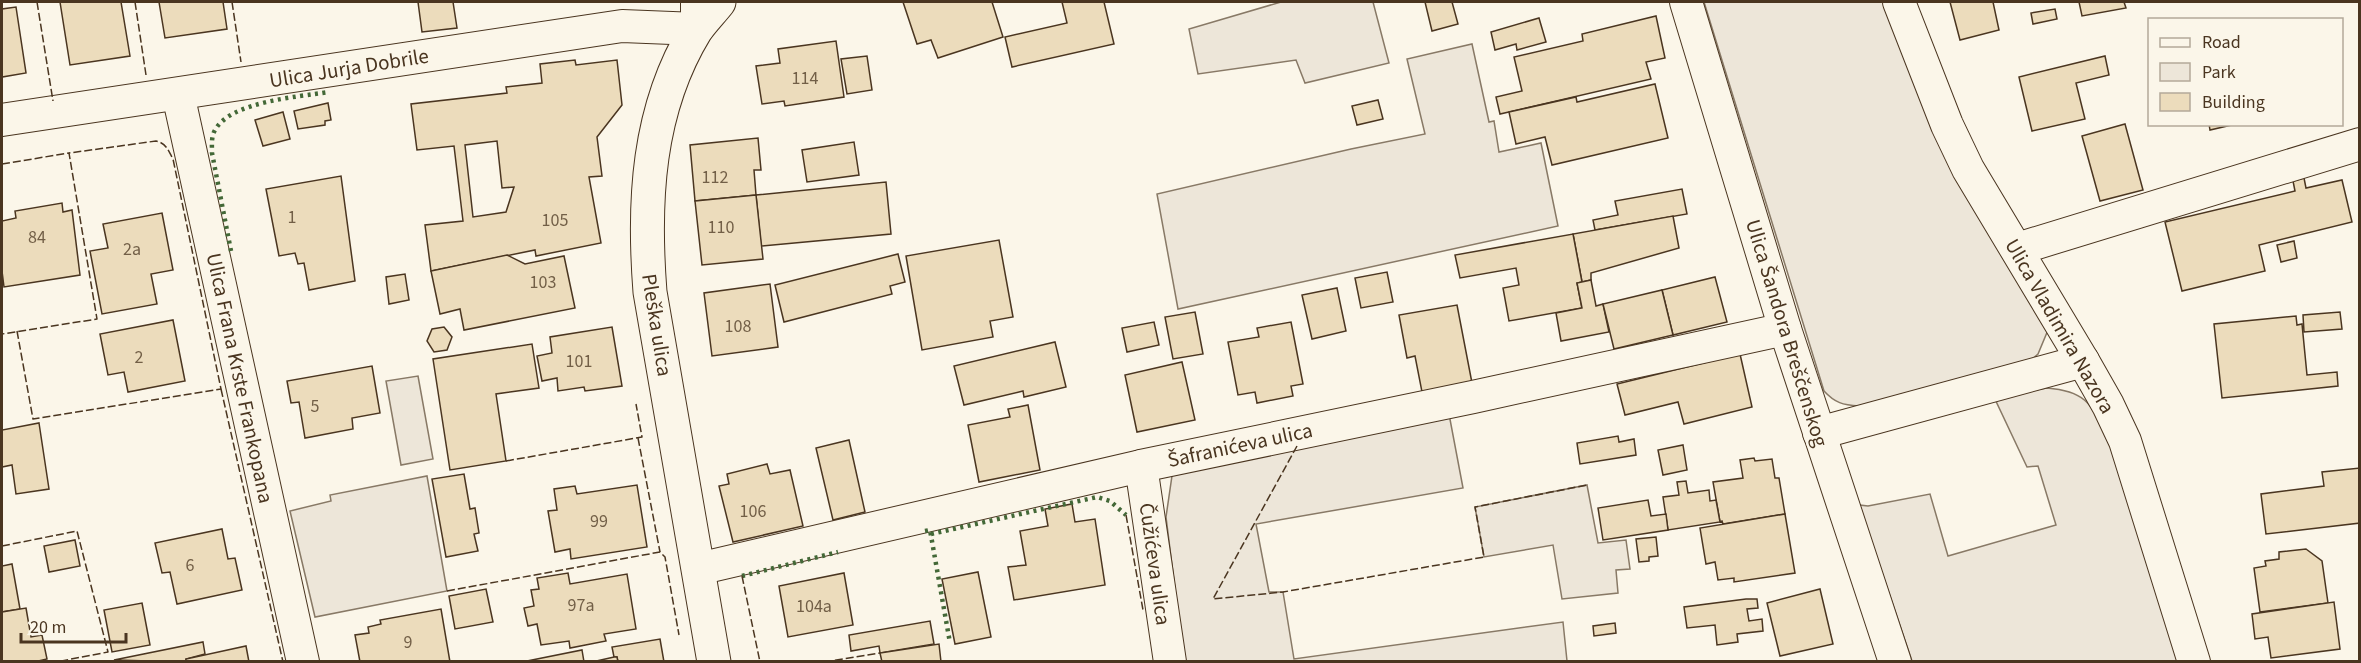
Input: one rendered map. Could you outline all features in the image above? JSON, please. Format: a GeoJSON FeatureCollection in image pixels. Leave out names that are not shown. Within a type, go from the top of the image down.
{"type":"FeatureCollection","features":[{"type":"Feature","properties":{"kind":"street","name":"Pleška ulica"},"geometry":{"type":"LineString","coordinates":[[714,662],[650,292],[646,238],[647,194],[654,143],[663,105],[697,15],[719,2]]}},
{"type":"Feature","properties":{"kind":"street","name":"Ulica Šandora Breščenskog"},"geometry":{"type":"LineString","coordinates":[[1686,2],[1785,329],[1895,662]]}},
{"type":"Feature","properties":{"kind":"street","name":"Ulica Vladimira Nazora"},"geometry":{"type":"LineString","coordinates":[[1899,2],[1947,125],[1989,207],[2017,249],[2108,405],[2132,460],[2193,662]]}},
{"type":"Feature","properties":{"kind":"street","name":"Ulica Jurja Dobrile"},"geometry":{"type":"LineString","coordinates":[[2,120],[697,15]]}},
{"type":"Feature","properties":{"kind":"street","name":"Ulica Frana Krste Frankopana"},"geometry":{"type":"LineString","coordinates":[[178,94],[303,662]]}},
{"type":"Feature","properties":{"kind":"street"},"geometry":{"type":"LineString","coordinates":[[2017,249],[2360,144]]}},
{"type":"Feature","properties":{"kind":"street","name":"Šafranićeva ulica"},"geometry":{"type":"LineString","coordinates":[[698,569],[1141,466],[1496,393],[1785,329]]}},
{"type":"Feature","properties":{"kind":"street"},"geometry":{"type":"LineString","coordinates":[[1819,433],[2083,361]]}},
{"type":"Feature","properties":{"kind":"street","name":"Čužićeva ulica"},"geometry":{"type":"LineString","coordinates":[[1141,466],[1170,662]]}},
{"type":"Feature","properties":{"kind":"green space"},"geometry":{"type":"Polygon","coordinates":[[[1281,2],[1373,2],[1389,63],[1305,83],[1296,60],[1198,74],[1189,29],[1281,2]]]}},
{"type":"Feature","properties":{"kind":"green space"},"geometry":{"type":"Polygon","coordinates":[[[1704,2],[1884,2],[1890,22],[2048,330],[2038,354],[2031,360],[1859,406],[1840,403],[1824,391],[1704,2]]]}},
{"type":"Feature","properties":{"kind":"green space"},"geometry":{"type":"Polygon","coordinates":[[[1472,44],[1489,122],[1494,121],[1499,152],[1541,143],[1558,226],[1178,309],[1157,194],[1425,134],[1407,59],[1472,44]]]}},
{"type":"Feature","properties":{"kind":"green space"},"geometry":{"type":"Polygon","coordinates":[[[418,376],[433,459],[401,465],[386,381],[418,376]]]}},
{"type":"Feature","properties":{"kind":"green space"},"geometry":{"type":"Polygon","coordinates":[[[2047,388],[2078,395],[2090,406],[2106,433],[2179,661],[1912,661],[1859,505],[1868,506],[1930,494],[1948,556],[2056,525],[2038,466],[2027,467],[1994,397],[2047,388]]]}},
{"type":"Feature","properties":{"kind":"green space"},"geometry":{"type":"Polygon","coordinates":[[[1449,414],[1463,488],[1256,524],[1269,592],[1283,592],[1294,659],[1563,622],[1567,661],[1184,661],[1166,517],[1173,469],[1449,414]]]}},
{"type":"Feature","properties":{"kind":"green space"},"geometry":{"type":"Polygon","coordinates":[[[427,476],[447,591],[315,617],[290,511],[331,501],[330,495],[427,476]]]}},
{"type":"Feature","properties":{"kind":"green space"},"geometry":{"type":"Polygon","coordinates":[[[1587,485],[1598,543],[1626,540],[1630,569],[1616,570],[1618,593],[1562,599],[1553,545],[1484,557],[1475,507],[1587,485]]]}},
{"type":"Feature","properties":{"kind":"building"},"geometry":{"type":"Polygon","coordinates":[[[60,2],[121,2],[130,56],[70,65],[60,2]]]}},
{"type":"Feature","properties":{"kind":"building"},"geometry":{"type":"Polygon","coordinates":[[[159,2],[223,2],[227,29],[165,38],[159,2]]]}},
{"type":"Feature","properties":{"kind":"building"},"geometry":{"type":"Polygon","coordinates":[[[418,2],[453,2],[457,28],[422,32],[418,2]]]}},
{"type":"Feature","properties":{"kind":"building"},"geometry":{"type":"Polygon","coordinates":[[[903,2],[992,2],[1003,37],[938,58],[931,40],[917,44],[903,2]]]}},
{"type":"Feature","properties":{"kind":"building"},"geometry":{"type":"Polygon","coordinates":[[[1062,2],[1104,2],[1114,44],[1012,67],[1005,37],[1067,23],[1062,2]]]}},
{"type":"Feature","properties":{"kind":"building"},"geometry":{"type":"Polygon","coordinates":[[[1425,2],[1452,2],[1458,24],[1432,31],[1425,2]]]}},
{"type":"Feature","properties":{"kind":"building"},"geometry":{"type":"Polygon","coordinates":[[[1950,2],[1993,2],[1999,30],[1960,40],[1950,2]]]}},
{"type":"Feature","properties":{"kind":"building"},"geometry":{"type":"Polygon","coordinates":[[[2079,2],[2124,2],[2126,8],[2082,16],[2079,2]]]}},
{"type":"Feature","properties":{"kind":"building"},"geometry":{"type":"Polygon","coordinates":[[[16,7],[26,73],[2,77],[2,9],[16,7]]]}},
{"type":"Feature","properties":{"kind":"building"},"geometry":{"type":"Polygon","coordinates":[[[2055,9],[2057,19],[2033,24],[2031,13],[2055,9]]]}},
{"type":"Feature","properties":{"kind":"building"},"geometry":{"type":"Polygon","coordinates":[[[1656,16],[1665,58],[1646,62],[1651,79],[1500,114],[1496,97],[1522,91],[1514,57],[1583,41],[1582,34],[1656,16]]]}},
{"type":"Feature","properties":{"kind":"building"},"geometry":{"type":"Polygon","coordinates":[[[1539,18],[1546,42],[1517,50],[1516,44],[1495,50],[1491,32],[1539,18]]]}},
{"type":"Feature","properties":{"kind":"building"},"geometry":{"type":"Polygon","coordinates":[[[836,41],[844,97],[785,106],[784,101],[762,104],[756,66],[780,63],[778,49],[836,41]]]}},
{"type":"Feature","properties":{"kind":"building"},"geometry":{"type":"Polygon","coordinates":[[[867,56],[872,90],[847,94],[841,59],[867,56]]]}},
{"type":"Feature","properties":{"kind":"building"},"geometry":{"type":"Polygon","coordinates":[[[2105,56],[2109,75],[2076,83],[2085,119],[2032,131],[2019,77],[2105,56]]]}},
{"type":"Feature","properties":{"kind":"building"},"geometry":{"type":"Polygon","coordinates":[[[575,60],[576,65],[617,60],[622,105],[597,137],[602,176],[589,177],[601,243],[536,256],[535,250],[431,271],[425,225],[463,221],[454,146],[417,150],[411,104],[507,93],[506,87],[542,83],[540,64],[575,60]],[[497,141],[465,145],[473,217],[506,212],[514,187],[502,188],[497,141]]]}},
{"type":"Feature","properties":{"kind":"building"},"geometry":{"type":"Polygon","coordinates":[[[1655,84],[1668,138],[1552,165],[1545,137],[1516,144],[1509,112],[1576,97],[1577,102],[1655,84]]]}},
{"type":"Feature","properties":{"kind":"building"},"geometry":{"type":"Polygon","coordinates":[[[1378,100],[1383,119],[1357,125],[1352,106],[1378,100]]]}},
{"type":"Feature","properties":{"kind":"building"},"geometry":{"type":"Polygon","coordinates":[[[328,103],[331,120],[325,121],[325,125],[298,129],[294,111],[328,103]]]}},
{"type":"Feature","properties":{"kind":"building"},"geometry":{"type":"Polygon","coordinates":[[[283,112],[290,139],[263,146],[255,120],[283,112]]]}},
{"type":"Feature","properties":{"kind":"building"},"geometry":{"type":"Polygon","coordinates":[[[2125,124],[2143,190],[2100,201],[2082,136],[2125,124]]]}},
{"type":"Feature","properties":{"kind":"building"},"geometry":{"type":"Polygon","coordinates":[[[2209,126],[2227,126],[2210,130],[2209,126]]]}},
{"type":"Feature","properties":{"kind":"building"},"geometry":{"type":"Polygon","coordinates":[[[758,138],[761,170],[754,170],[756,195],[695,201],[690,145],[758,138]]]}},
{"type":"Feature","properties":{"kind":"building"},"geometry":{"type":"Polygon","coordinates":[[[854,142],[859,175],[807,182],[802,150],[854,142]]]}},
{"type":"Feature","properties":{"kind":"building"},"geometry":{"type":"Polygon","coordinates":[[[341,176],[355,281],[309,290],[304,263],[298,264],[295,253],[279,256],[266,189],[341,176]]]}},
{"type":"Feature","properties":{"kind":"building"},"geometry":{"type":"Polygon","coordinates":[[[2304,178],[2306,188],[2342,180],[2352,222],[2259,245],[2265,271],[2182,291],[2165,222],[2295,191],[2293,181],[2304,178]]]}},
{"type":"Feature","properties":{"kind":"building"},"geometry":{"type":"Polygon","coordinates":[[[886,182],[891,234],[761,246],[756,195],[886,182]]]}},
{"type":"Feature","properties":{"kind":"building"},"geometry":{"type":"Polygon","coordinates":[[[1682,189],[1687,214],[1595,230],[1593,220],[1618,215],[1615,201],[1682,189]]]}},
{"type":"Feature","properties":{"kind":"building"},"geometry":{"type":"Polygon","coordinates":[[[756,195],[763,259],[702,265],[695,201],[756,195]]]}},
{"type":"Feature","properties":{"kind":"building"},"geometry":{"type":"Polygon","coordinates":[[[62,203],[63,212],[72,210],[80,275],[4,287],[2,221],[16,218],[15,211],[62,203]]]}},
{"type":"Feature","properties":{"kind":"building"},"geometry":{"type":"Polygon","coordinates":[[[162,213],[173,270],[151,274],[157,304],[102,314],[90,251],[108,248],[103,224],[162,213]]]}},
{"type":"Feature","properties":{"kind":"building"},"geometry":{"type":"Polygon","coordinates":[[[1673,216],[1679,248],[1591,273],[1591,280],[1582,282],[1573,234],[1673,216]]]}},
{"type":"Feature","properties":{"kind":"building"},"geometry":{"type":"Polygon","coordinates":[[[1573,234],[1582,282],[1577,283],[1582,308],[1509,321],[1503,288],[1519,285],[1516,268],[1460,278],[1455,255],[1573,234]]]}},
{"type":"Feature","properties":{"kind":"building"},"geometry":{"type":"Polygon","coordinates":[[[999,240],[1013,317],[990,321],[993,337],[922,350],[906,256],[999,240]]]}},
{"type":"Feature","properties":{"kind":"building"},"geometry":{"type":"Polygon","coordinates":[[[2294,241],[2297,258],[2281,262],[2277,245],[2294,241]]]}},
{"type":"Feature","properties":{"kind":"building"},"geometry":{"type":"Polygon","coordinates":[[[898,254],[905,282],[890,286],[892,294],[784,322],[775,285],[898,254]]]}},
{"type":"Feature","properties":{"kind":"building"},"geometry":{"type":"Polygon","coordinates":[[[507,255],[525,264],[564,256],[575,308],[464,330],[460,309],[440,314],[431,271],[507,255]]]}},
{"type":"Feature","properties":{"kind":"building"},"geometry":{"type":"Polygon","coordinates":[[[1387,272],[1393,302],[1361,308],[1355,278],[1387,272]]]}},
{"type":"Feature","properties":{"kind":"building"},"geometry":{"type":"Polygon","coordinates":[[[405,274],[409,300],[389,304],[386,277],[405,274]]]}},
{"type":"Feature","properties":{"kind":"building"},"geometry":{"type":"Polygon","coordinates":[[[1715,277],[1727,322],[1673,335],[1662,290],[1715,277]]]}},
{"type":"Feature","properties":{"kind":"building"},"geometry":{"type":"Polygon","coordinates":[[[1591,280],[1596,306],[1603,304],[1609,332],[1561,341],[1556,313],[1582,308],[1577,283],[1591,280]]]}},
{"type":"Feature","properties":{"kind":"building"},"geometry":{"type":"Polygon","coordinates":[[[770,284],[778,347],[712,356],[704,293],[770,284]]]}},
{"type":"Feature","properties":{"kind":"building"},"geometry":{"type":"Polygon","coordinates":[[[1337,288],[1346,331],[1312,339],[1302,295],[1337,288]]]}},
{"type":"Feature","properties":{"kind":"building"},"geometry":{"type":"Polygon","coordinates":[[[1662,290],[1673,335],[1614,349],[1603,304],[1662,290]]]}},
{"type":"Feature","properties":{"kind":"building"},"geometry":{"type":"Polygon","coordinates":[[[1457,305],[1472,383],[1422,392],[1415,356],[1407,358],[1399,315],[1457,305]]]}},
{"type":"Feature","properties":{"kind":"building"},"geometry":{"type":"Polygon","coordinates":[[[1195,312],[1203,354],[1173,359],[1165,317],[1195,312]]]}},
{"type":"Feature","properties":{"kind":"building"},"geometry":{"type":"Polygon","coordinates":[[[2340,312],[2342,329],[2304,332],[2303,315],[2340,312]]]}},
{"type":"Feature","properties":{"kind":"building"},"geometry":{"type":"Polygon","coordinates":[[[2296,316],[2297,325],[2302,324],[2307,375],[2337,372],[2338,386],[2222,398],[2214,324],[2296,316]]]}},
{"type":"Feature","properties":{"kind":"building"},"geometry":{"type":"Polygon","coordinates":[[[173,320],[185,381],[128,392],[124,372],[108,375],[100,334],[173,320]]]}},
{"type":"Feature","properties":{"kind":"building"},"geometry":{"type":"Polygon","coordinates":[[[1154,322],[1159,345],[1127,352],[1122,328],[1154,322]]]}},
{"type":"Feature","properties":{"kind":"building"},"geometry":{"type":"Polygon","coordinates":[[[1291,322],[1303,384],[1291,386],[1293,396],[1257,403],[1255,392],[1238,395],[1228,342],[1259,337],[1257,328],[1291,322]]]}},
{"type":"Feature","properties":{"kind":"building"},"geometry":{"type":"Polygon","coordinates":[[[444,327],[452,337],[447,350],[434,352],[427,341],[432,329],[444,327]]]}},
{"type":"Feature","properties":{"kind":"building"},"geometry":{"type":"Polygon","coordinates":[[[612,327],[622,386],[585,391],[584,387],[558,391],[557,378],[542,381],[537,356],[552,353],[550,337],[612,327]]]}},
{"type":"Feature","properties":{"kind":"building"},"geometry":{"type":"Polygon","coordinates":[[[1055,342],[1066,387],[1024,397],[1023,391],[964,405],[954,366],[1055,342]]]}},
{"type":"Feature","properties":{"kind":"building"},"geometry":{"type":"Polygon","coordinates":[[[532,344],[539,388],[496,394],[506,461],[450,470],[433,359],[532,344]]]}},
{"type":"Feature","properties":{"kind":"building"},"geometry":{"type":"Polygon","coordinates":[[[1740,354],[1752,407],[1684,424],[1678,402],[1625,415],[1617,384],[1740,354]]]}},
{"type":"Feature","properties":{"kind":"building"},"geometry":{"type":"Polygon","coordinates":[[[1182,362],[1195,420],[1137,432],[1125,375],[1182,362]]]}},
{"type":"Feature","properties":{"kind":"building"},"geometry":{"type":"Polygon","coordinates":[[[372,366],[380,413],[352,418],[353,429],[305,438],[299,402],[291,403],[287,381],[372,366]]]}},
{"type":"Feature","properties":{"kind":"building"},"geometry":{"type":"Polygon","coordinates":[[[1028,405],[1040,470],[979,482],[968,425],[1010,417],[1008,409],[1028,405]]]}},
{"type":"Feature","properties":{"kind":"building"},"geometry":{"type":"Polygon","coordinates":[[[39,423],[49,489],[16,494],[12,465],[2,467],[2,430],[39,423]]]}},
{"type":"Feature","properties":{"kind":"building"},"geometry":{"type":"Polygon","coordinates":[[[1618,436],[1619,442],[1634,439],[1636,455],[1580,464],[1577,443],[1618,436]]]}},
{"type":"Feature","properties":{"kind":"building"},"geometry":{"type":"Polygon","coordinates":[[[849,440],[865,512],[833,520],[816,448],[849,440]]]}},
{"type":"Feature","properties":{"kind":"building"},"geometry":{"type":"Polygon","coordinates":[[[1683,445],[1687,470],[1663,475],[1658,450],[1683,445]]]}},
{"type":"Feature","properties":{"kind":"building"},"geometry":{"type":"Polygon","coordinates":[[[1754,458],[1755,461],[1772,459],[1775,478],[1779,478],[1785,514],[1723,524],[1722,521],[1720,522],[1713,482],[1743,478],[1740,460],[1754,458]]]}},
{"type":"Feature","properties":{"kind":"building"},"geometry":{"type":"Polygon","coordinates":[[[767,464],[770,474],[790,470],[803,526],[733,542],[719,486],[729,484],[727,474],[767,464]]]}},
{"type":"Feature","properties":{"kind":"building"},"geometry":{"type":"Polygon","coordinates":[[[2360,468],[2360,523],[2266,534],[2261,494],[2324,486],[2322,472],[2360,468]]]}},
{"type":"Feature","properties":{"kind":"building"},"geometry":{"type":"Polygon","coordinates":[[[464,474],[470,509],[475,508],[479,533],[474,534],[478,551],[446,557],[432,479],[464,474]]]}},
{"type":"Feature","properties":{"kind":"building"},"geometry":{"type":"Polygon","coordinates":[[[1686,481],[1688,493],[1709,490],[1710,501],[1716,500],[1720,522],[1668,530],[1663,497],[1679,495],[1677,482],[1686,481]]]}},
{"type":"Feature","properties":{"kind":"building"},"geometry":{"type":"Polygon","coordinates":[[[637,485],[647,547],[571,559],[570,549],[555,552],[548,511],[557,510],[554,489],[575,486],[577,494],[637,485]]]}},
{"type":"Feature","properties":{"kind":"building"},"geometry":{"type":"Polygon","coordinates":[[[1648,500],[1651,516],[1666,514],[1668,530],[1603,540],[1598,508],[1648,500]]]}},
{"type":"Feature","properties":{"kind":"building"},"geometry":{"type":"Polygon","coordinates":[[[1072,504],[1075,522],[1095,519],[1105,585],[1014,600],[1008,567],[1026,565],[1020,531],[1048,526],[1045,509],[1072,504]]]}},
{"type":"Feature","properties":{"kind":"building"},"geometry":{"type":"Polygon","coordinates":[[[1785,514],[1795,573],[1734,582],[1734,578],[1718,580],[1715,562],[1706,564],[1700,528],[1785,514]]]}},
{"type":"Feature","properties":{"kind":"building"},"geometry":{"type":"Polygon","coordinates":[[[222,529],[228,559],[235,558],[242,590],[177,604],[170,572],[162,573],[155,543],[222,529]]]}},
{"type":"Feature","properties":{"kind":"building"},"geometry":{"type":"Polygon","coordinates":[[[1656,537],[1658,556],[1649,557],[1649,561],[1639,562],[1636,539],[1656,537]]]}},
{"type":"Feature","properties":{"kind":"building"},"geometry":{"type":"Polygon","coordinates":[[[75,540],[80,566],[49,572],[44,546],[75,540]]]}},
{"type":"Feature","properties":{"kind":"building"},"geometry":{"type":"Polygon","coordinates":[[[2306,549],[2322,561],[2328,603],[2260,612],[2254,568],[2266,566],[2265,561],[2279,559],[2279,552],[2306,549]]]}},
{"type":"Feature","properties":{"kind":"building"},"geometry":{"type":"Polygon","coordinates":[[[12,564],[20,609],[2,612],[2,566],[12,564]]]}},
{"type":"Feature","properties":{"kind":"building"},"geometry":{"type":"Polygon","coordinates":[[[978,572],[991,637],[955,644],[942,579],[978,572]]]}},
{"type":"Feature","properties":{"kind":"building"},"geometry":{"type":"Polygon","coordinates":[[[568,573],[570,584],[627,574],[636,629],[604,634],[606,641],[570,648],[569,641],[541,645],[537,624],[528,626],[524,608],[534,606],[531,590],[539,589],[537,578],[568,573]]]}},
{"type":"Feature","properties":{"kind":"building"},"geometry":{"type":"Polygon","coordinates":[[[844,573],[853,625],[788,637],[779,586],[844,573]]]}},
{"type":"Feature","properties":{"kind":"building"},"geometry":{"type":"Polygon","coordinates":[[[486,589],[493,622],[455,629],[449,596],[486,589]]]}},
{"type":"Feature","properties":{"kind":"building"},"geometry":{"type":"Polygon","coordinates":[[[1820,589],[1833,644],[1780,656],[1767,603],[1820,589]]]}},
{"type":"Feature","properties":{"kind":"building"},"geometry":{"type":"Polygon","coordinates":[[[1757,599],[1758,608],[1747,609],[1749,621],[1762,619],[1763,631],[1737,634],[1738,642],[1717,645],[1715,625],[1687,628],[1684,607],[1757,599]]]}},
{"type":"Feature","properties":{"kind":"building"},"geometry":{"type":"Polygon","coordinates":[[[2334,602],[2340,649],[2271,658],[2268,637],[2255,639],[2252,614],[2334,602]]]}},
{"type":"Feature","properties":{"kind":"building"},"geometry":{"type":"Polygon","coordinates":[[[142,603],[150,645],[112,652],[104,610],[142,603]]]}},
{"type":"Feature","properties":{"kind":"building"},"geometry":{"type":"Polygon","coordinates":[[[26,608],[31,637],[42,635],[47,659],[34,662],[2,662],[2,612],[26,608]]]}},
{"type":"Feature","properties":{"kind":"building"},"geometry":{"type":"Polygon","coordinates":[[[441,609],[450,662],[360,662],[355,635],[369,633],[368,627],[381,624],[380,620],[441,609]]]}},
{"type":"Feature","properties":{"kind":"building"},"geometry":{"type":"Polygon","coordinates":[[[930,621],[934,644],[880,653],[879,646],[851,651],[849,635],[930,621]]]}},
{"type":"Feature","properties":{"kind":"building"},"geometry":{"type":"Polygon","coordinates":[[[1615,623],[1616,633],[1594,636],[1593,626],[1615,623]]]}},
{"type":"Feature","properties":{"kind":"building"},"geometry":{"type":"Polygon","coordinates":[[[660,639],[664,662],[618,662],[617,657],[614,657],[612,647],[660,639]]]}},
{"type":"Feature","properties":{"kind":"building"},"geometry":{"type":"Polygon","coordinates":[[[203,642],[205,654],[186,659],[186,662],[114,660],[203,642]]]}},
{"type":"Feature","properties":{"kind":"building"},"geometry":{"type":"Polygon","coordinates":[[[939,644],[941,662],[882,662],[880,653],[939,644]]]}},
{"type":"Feature","properties":{"kind":"building"},"geometry":{"type":"Polygon","coordinates":[[[246,646],[249,662],[186,662],[186,659],[246,646]]]}},
{"type":"Feature","properties":{"kind":"building"},"geometry":{"type":"Polygon","coordinates":[[[582,650],[584,662],[522,662],[582,650]]]}},
{"type":"Feature","properties":{"kind":"building"},"geometry":{"type":"Polygon","coordinates":[[[617,657],[618,662],[592,662],[617,657]]]}},
{"type":"Feature","properties":{"kind":"hedge"},"geometry":{"type":"LineString","coordinates":[[231,251],[212,153],[212,138],[215,130],[223,120],[250,107],[328,92]]}},
{"type":"Feature","properties":{"kind":"hedge"},"geometry":{"type":"LineString","coordinates":[[931,534],[1097,497],[1110,501],[1126,515]]}},
{"type":"Feature","properties":{"kind":"hedge"},"geometry":{"type":"LineString","coordinates":[[925,531],[930,530],[950,643]]}},
{"type":"Feature","properties":{"kind":"hedge"},"geometry":{"type":"LineString","coordinates":[[742,576],[838,552]]}},
{"type":"Feature","properties":{"kind":"fence"},"geometry":{"type":"LineString","coordinates":[[37,2],[53,101]]}},
{"type":"Feature","properties":{"kind":"fence"},"geometry":{"type":"LineString","coordinates":[[135,2],[146,75]]}},
{"type":"Feature","properties":{"kind":"fence"},"geometry":{"type":"LineString","coordinates":[[232,2],[241,62]]}},
{"type":"Feature","properties":{"kind":"fence"},"geometry":{"type":"LineString","coordinates":[[17,331],[33,419],[221,389],[173,159],[168,150],[162,143],[156,141],[69,153]]}},
{"type":"Feature","properties":{"kind":"fence"},"geometry":{"type":"LineString","coordinates":[[2,164],[69,153],[97,319],[2,334]]}},
{"type":"Feature","properties":{"kind":"fence"},"geometry":{"type":"LineString","coordinates":[[221,389],[283,662]]}},
{"type":"Feature","properties":{"kind":"fence"},"geometry":{"type":"LineString","coordinates":[[506,461],[642,437],[636,404]]}},
{"type":"Feature","properties":{"kind":"fence"},"geometry":{"type":"LineString","coordinates":[[638,438],[660,552]]}},
{"type":"Feature","properties":{"kind":"fence"},"geometry":{"type":"LineString","coordinates":[[1297,446],[1213,599],[1283,592],[1484,557],[1475,507],[1587,485]]}},
{"type":"Feature","properties":{"kind":"fence"},"geometry":{"type":"LineString","coordinates":[[1126,515],[1143,610]]}},
{"type":"Feature","properties":{"kind":"fence"},"geometry":{"type":"LineString","coordinates":[[2,546],[77,531],[108,652],[56,662]]}},
{"type":"Feature","properties":{"kind":"fence"},"geometry":{"type":"LineString","coordinates":[[447,591],[660,552],[665,557],[679,635]]}},
{"type":"Feature","properties":{"kind":"fence"},"geometry":{"type":"LineString","coordinates":[[742,576],[760,662]]}},
{"type":"Feature","properties":{"kind":"fence"},"geometry":{"type":"LineString","coordinates":[[824,662],[880,653]]}}]}
